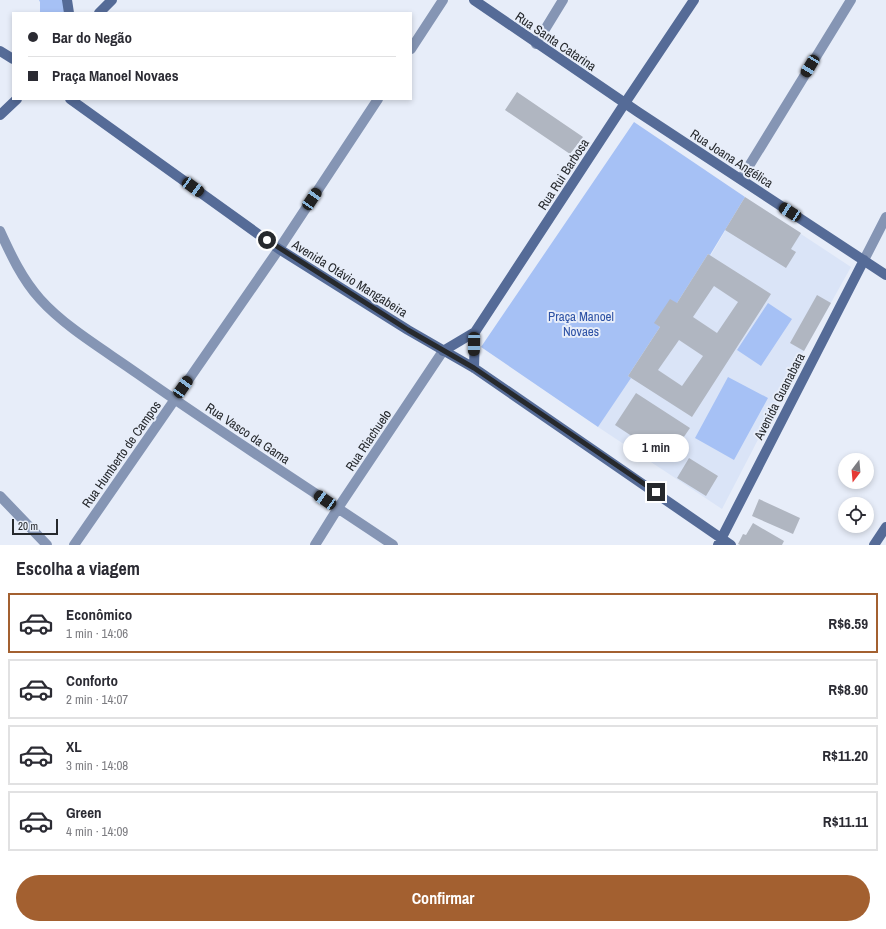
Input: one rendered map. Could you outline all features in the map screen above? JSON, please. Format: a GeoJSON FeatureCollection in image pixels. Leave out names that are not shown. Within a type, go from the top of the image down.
{"type":"FeatureCollection","features":[{"type":"Feature","properties":{"kind":"main road"},"geometry":{"type":"LineString","coordinates":[[67,0],[69,12]]}},
{"type":"Feature","properties":{"kind":"main road"},"geometry":{"type":"LineString","coordinates":[[100,12],[112,0]]}},
{"type":"Feature","properties":{"kind":"main road","name":"Rua Santa Catarina"},"geometry":{"type":"LineString","coordinates":[[474,0],[536,44],[625,103]]}},
{"type":"Feature","properties":{"kind":"main road","name":"Rua Rui Barbosa"},"geometry":{"type":"LineString","coordinates":[[443,351],[475,332],[694,0]]}},
{"type":"Feature","properties":{"kind":"main road"},"geometry":{"type":"LineString","coordinates":[[0,51],[12,59]]}},
{"type":"Feature","properties":{"kind":"main road"},"geometry":{"type":"LineString","coordinates":[[0,115],[16,100]]}},
{"type":"Feature","properties":{"kind":"main road","name":"Avenida Otávio Mangabeira"},"geometry":{"type":"LineString","coordinates":[[71,100],[279,248],[443,351]]}},
{"type":"Feature","properties":{"kind":"main road","name":"Rua Joana Angélica"},"geometry":{"type":"LineString","coordinates":[[625,103],[886,275]]}},
{"type":"Feature","properties":{"kind":"main road","name":"Avenida Guanabara"},"geometry":{"type":"LineString","coordinates":[[720,541],[864,260]]}},
{"type":"Feature","properties":{"kind":"main road"},"geometry":{"type":"LineString","coordinates":[[474,368],[475,332]]}},
{"type":"Feature","properties":{"kind":"main road"},"geometry":{"type":"LineString","coordinates":[[443,351],[474,368],[720,541],[732,545]]}},
{"type":"Feature","properties":{"kind":"main road"},"geometry":{"type":"LineString","coordinates":[[874,545],[886,527]]}},
{"type":"Feature","properties":{"kind":"street"},"geometry":{"type":"LineString","coordinates":[[412,48],[444,0]]}},
{"type":"Feature","properties":{"kind":"street"},"geometry":{"type":"LineString","coordinates":[[536,44],[563,0]]}},
{"type":"Feature","properties":{"kind":"street"},"geometry":{"type":"LineString","coordinates":[[741,179],[850,0]]}},
{"type":"Feature","properties":{"kind":"street","name":"Rua Humberto de Campos"},"geometry":{"type":"LineString","coordinates":[[74,545],[279,248],[377,100]]}},
{"type":"Feature","properties":{"kind":"street"},"geometry":{"type":"LineString","coordinates":[[864,260],[886,217]]}},
{"type":"Feature","properties":{"kind":"street","name":"Rua Vasco da Gama"},"geometry":{"type":"LineString","coordinates":[[0,231],[28,285],[44,303],[70,325],[174,400],[393,545]]}},
{"type":"Feature","properties":{"kind":"street","name":"Rua Riachuelo"},"geometry":{"type":"LineString","coordinates":[[315,545],[443,351]]}},
{"type":"Feature","properties":{"kind":"street"},"geometry":{"type":"LineString","coordinates":[[0,496],[47,545]]}},
{"type":"Feature","properties":{"kind":"shaded area"},"geometry":{"type":"Polygon","coordinates":[[[745,197],[851,267],[804,351],[722,509],[598,427],[630,378],[628,376],[660,327],[654,323],[708,254],[711,255],[745,197]]]}},
{"type":"Feature","properties":{"kind":"green space"},"geometry":{"type":"Polygon","coordinates":[[[39,0],[64,0],[64,12],[40,12],[39,0]]]}},
{"type":"Feature","properties":{"kind":"green space","name":"Praça Manoel Novaes"},"geometry":{"type":"Polygon","coordinates":[[[634,122],[745,197],[710,255],[708,254],[677,303],[655,323],[660,327],[628,376],[631,378],[598,427],[481,347],[634,122]]]}},
{"type":"Feature","properties":{"kind":"green space"},"geometry":{"type":"Polygon","coordinates":[[[768,303],[792,319],[761,366],[737,350],[768,303]]]}},
{"type":"Feature","properties":{"kind":"green space"},"geometry":{"type":"Polygon","coordinates":[[[728,377],[768,398],[734,460],[695,438],[728,377]]]}},
{"type":"Feature","properties":{"kind":"building"},"geometry":{"type":"Polygon","coordinates":[[[517,92],[583,137],[570,154],[505,110],[517,92]]]}},
{"type":"Feature","properties":{"kind":"building"},"geometry":{"type":"Polygon","coordinates":[[[745,197],[801,233],[791,249],[796,252],[786,268],[725,230],[745,197]]]}},
{"type":"Feature","properties":{"kind":"building"},"geometry":{"type":"Polygon","coordinates":[[[708,254],[771,294],[692,417],[628,376],[660,327],[654,323],[670,299],[677,303],[708,254]],[[714,286],[693,317],[717,333],[738,302],[714,286]],[[679,340],[658,370],[682,386],[703,356],[679,340]]]}},
{"type":"Feature","properties":{"kind":"building"},"geometry":{"type":"Polygon","coordinates":[[[817,295],[831,303],[804,351],[790,343],[817,295]]]}},
{"type":"Feature","properties":{"kind":"building"},"geometry":{"type":"Polygon","coordinates":[[[636,393],[690,428],[668,460],[615,425],[636,393]]]}},
{"type":"Feature","properties":{"kind":"building"},"geometry":{"type":"Polygon","coordinates":[[[689,458],[718,476],[706,496],[677,478],[689,458]]]}},
{"type":"Feature","properties":{"kind":"building"},"geometry":{"type":"Polygon","coordinates":[[[759,499],[800,518],[793,534],[752,516],[759,499]]]}},
{"type":"Feature","properties":{"kind":"building"},"geometry":{"type":"Polygon","coordinates":[[[753,523],[784,541],[782,545],[738,544],[743,534],[746,535],[753,523]]]}},
{"type":"Feature","properties":{"kind":"route"},"geometry":{"type":"LineString","coordinates":[[267,240],[408,330],[474,368],[656,492]]}}]}
